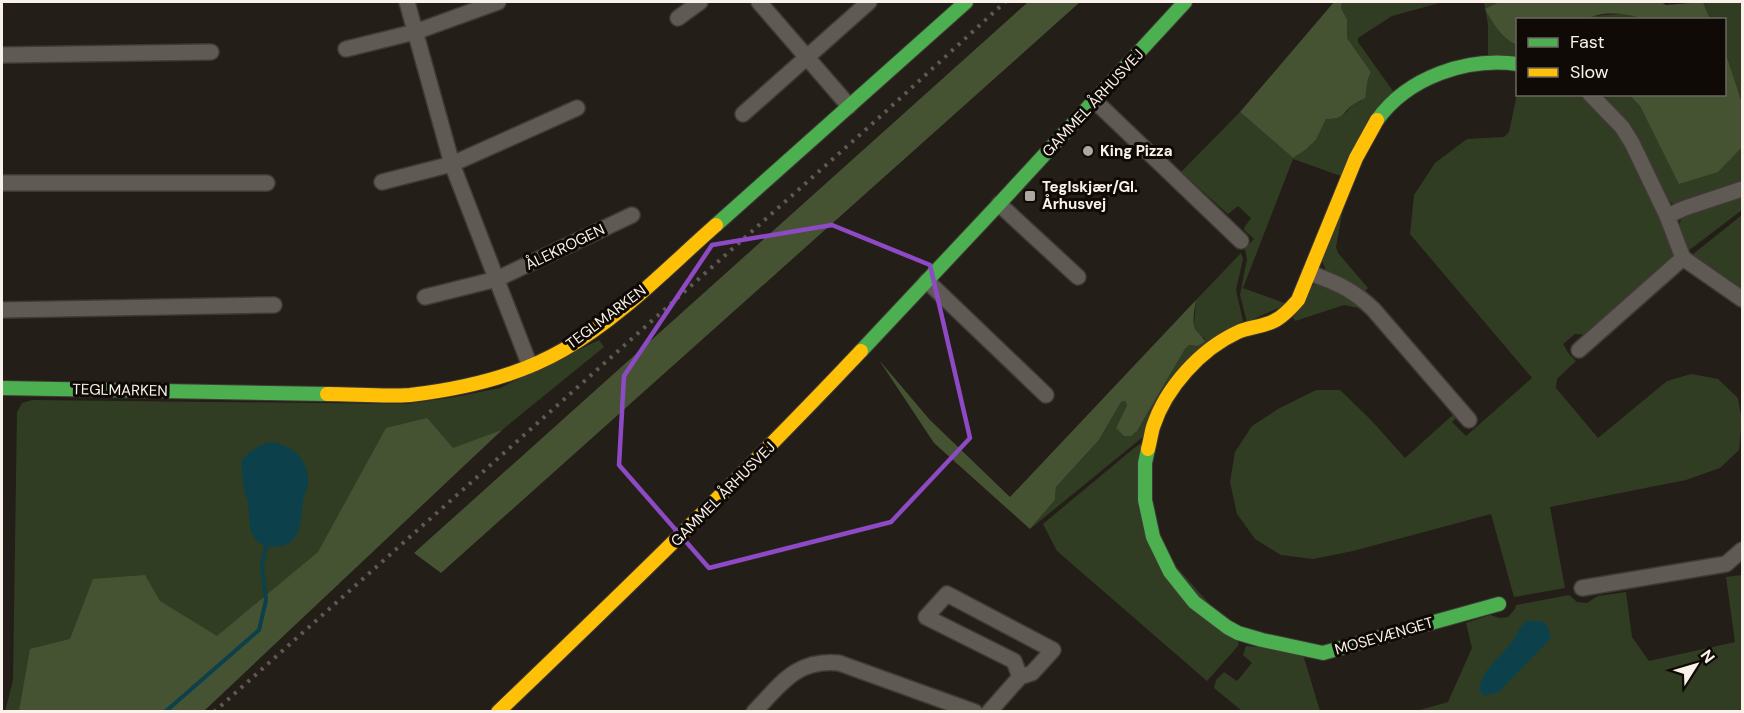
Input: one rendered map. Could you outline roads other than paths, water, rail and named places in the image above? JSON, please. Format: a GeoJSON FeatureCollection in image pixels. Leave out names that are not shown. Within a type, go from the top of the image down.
{"type":"FeatureCollection","features":[{"type":"Feature","properties":{"kind":"street"},"geometry":{"type":"LineString","coordinates":[[407,2],[452,164],[530,366]]}},
{"type":"Feature","properties":{"kind":"street"},"geometry":{"type":"LineString","coordinates":[[346,49],[416,32],[498,2]]}},
{"type":"Feature","properties":{"kind":"street"},"geometry":{"type":"LineString","coordinates":[[678,18],[700,2]]}},
{"type":"Feature","properties":{"kind":"street"},"geometry":{"type":"LineString","coordinates":[[759,2],[849,106]]}},
{"type":"Feature","properties":{"kind":"street"},"geometry":{"type":"LineString","coordinates":[[743,114],[868,2]]}},
{"type":"Feature","properties":{"kind":"street","name":"TEGLMARKEN"},"geometry":{"type":"LineString","coordinates":[[2,388],[408,395],[460,386],[530,366],[563,350],[598,327],[631,301],[966,2]]}},
{"type":"Feature","properties":{"kind":"street","name":"GAMMEL ÅRHUSVEJ"},"geometry":{"type":"LineString","coordinates":[[498,711],[514,705],[798,418],[1185,2]]}},
{"type":"Feature","properties":{"kind":"street"},"geometry":{"type":"LineString","coordinates":[[2,55],[212,52]]}},
{"type":"Feature","properties":{"kind":"street","name":"MOSEVÆNGET"},"geometry":{"type":"LineString","coordinates":[[1499,604],[1323,653],[1304,647],[1263,641],[1228,627],[1202,608],[1182,588],[1164,561],[1150,530],[1144,500],[1143,467],[1149,435],[1161,406],[1182,376],[1199,358],[1225,340],[1246,329],[1273,321],[1298,300],[1360,150],[1374,124],[1392,102],[1415,85],[1437,74],[1473,63],[1516,64]]}},
{"type":"Feature","properties":{"kind":"street"},"geometry":{"type":"LineString","coordinates":[[1592,96],[1627,134],[1667,216],[1683,258],[1743,299]]}},
{"type":"Feature","properties":{"kind":"street"},"geometry":{"type":"LineString","coordinates":[[1095,101],[1241,241]]}},
{"type":"Feature","properties":{"kind":"street"},"geometry":{"type":"LineString","coordinates":[[382,182],[452,164],[577,108]]}},
{"type":"Feature","properties":{"kind":"street"},"geometry":{"type":"LineString","coordinates":[[2,183],[267,183]]}},
{"type":"Feature","properties":{"kind":"street"},"geometry":{"type":"LineString","coordinates":[[1667,216],[1743,189]]}},
{"type":"Feature","properties":{"kind":"street"},"geometry":{"type":"LineString","coordinates":[[999,204],[1078,277]]}},
{"type":"Feature","properties":{"kind":"street","name":"ÅLEKROGEN"},"geometry":{"type":"LineString","coordinates":[[425,297],[497,279],[632,215]]}},
{"type":"Feature","properties":{"kind":"street"},"geometry":{"type":"LineString","coordinates":[[1579,351],[1683,258]]}},
{"type":"Feature","properties":{"kind":"street"},"geometry":{"type":"LineString","coordinates":[[1310,273],[1340,284],[1366,302],[1469,420]]}},
{"type":"Feature","properties":{"kind":"street"},"geometry":{"type":"LineString","coordinates":[[927,281],[1046,395]]}},
{"type":"Feature","properties":{"kind":"street"},"geometry":{"type":"LineString","coordinates":[[2,310],[274,305]]}},
{"type":"Feature","properties":{"kind":"street"},"geometry":{"type":"LineString","coordinates":[[1582,588],[1726,564],[1743,550]]}},
{"type":"Feature","properties":{"kind":"street"},"geometry":{"type":"LineString","coordinates":[[989,711],[1020,677],[1032,673],[1053,650],[947,594],[926,617],[1014,661],[1020,677]]}},
{"type":"Feature","properties":{"kind":"street"},"geometry":{"type":"LineString","coordinates":[[754,711],[789,676],[806,665],[823,662],[839,663],[975,711]]}},
{"type":"Feature","properties":{"kind":"water"},"geometry":{"type":"Polygon","coordinates":[[[269,442],[285,446],[298,455],[308,475],[298,533],[288,544],[278,547],[262,545],[252,534],[242,479],[241,462],[253,449],[269,442]]]}},
{"type":"Feature","properties":{"kind":"water"},"geometry":{"type":"Polygon","coordinates":[[[1526,621],[1542,621],[1548,627],[1551,638],[1499,692],[1484,696],[1479,690],[1484,675],[1526,621]]]}},
{"type":"Feature","properties":{"kind":"waterway"},"geometry":{"type":"LineString","coordinates":[[165,712],[259,630],[266,600],[262,566],[267,542]]}},
{"type":"Feature","properties":{"kind":"railway"},"geometry":{"type":"LineString","coordinates":[[214,712],[871,125],[1005,2]]}},
{"type":"Feature","properties":{"kind":"place","name":"King Pizza"},"geometry":{"type":"Point","coordinates":[1088,151]}},
{"type":"Feature","properties":{"kind":"place","name":"Teglskjær/Gl. Århusvej"},"geometry":{"type":"Point","coordinates":[1030,196]}}]}
